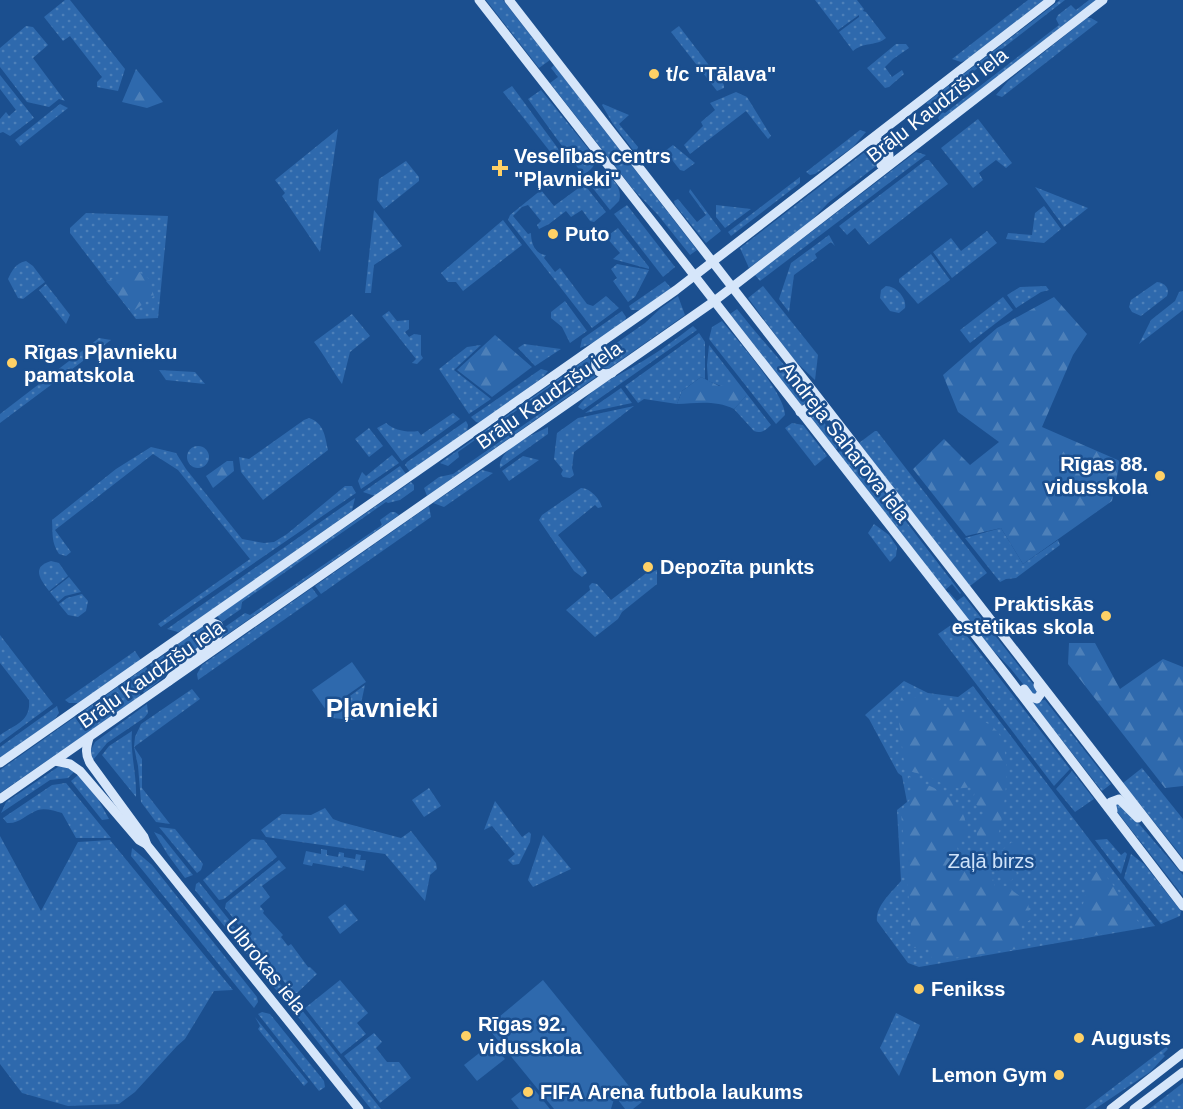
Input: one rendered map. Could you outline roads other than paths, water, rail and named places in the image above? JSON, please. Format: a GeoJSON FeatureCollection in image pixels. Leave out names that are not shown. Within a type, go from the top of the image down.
{"type":"FeatureCollection","features":[{"type":"Feature","properties":{"kind":"street","name":"Andreja Saharova iela"},"geometry":{"type":"LineString","coordinates":[[479,0],[1001,668],[1183,906]]}},
{"type":"Feature","properties":{"kind":"street","name":"Andreja Saharova iela"},"geometry":{"type":"LineString","coordinates":[[510,0],[1183,867]]}},
{"type":"Feature","properties":{"kind":"street","name":"Brāļu Kaudzīšu iela"},"geometry":{"type":"LineString","coordinates":[[0,763],[604,341],[713,262],[1051,0]]}},
{"type":"Feature","properties":{"kind":"street","name":"Brāļu Kaudzīšu iela"},"geometry":{"type":"LineString","coordinates":[[0,799],[713,302],[1103,0]]}},
{"type":"Feature","properties":{"kind":"street"},"geometry":{"type":"LineString","coordinates":[[825,214],[833,203],[887,159],[889,149],[885,142],[864,144]]}},
{"type":"Feature","properties":{"kind":"street"},"geometry":{"type":"LineString","coordinates":[[604,341],[595,359],[596,366],[602,373],[612,373]]}},
{"type":"Feature","properties":{"kind":"street"},"geometry":{"type":"LineString","coordinates":[[800,412],[811,406],[815,407],[837,423]]}},
{"type":"Feature","properties":{"kind":"street"},"geometry":{"type":"LineString","coordinates":[[166,685],[176,670],[219,636],[218,625],[206,620]]}},
{"type":"Feature","properties":{"kind":"street"},"geometry":{"type":"LineString","coordinates":[[1001,668],[1011,674],[1030,697],[1037,699],[1042,692],[1033,675]]}},
{"type":"Feature","properties":{"kind":"street","name":"Ulbrokas iela"},"geometry":{"type":"LineString","coordinates":[[89,738],[86,750],[90,764],[144,837],[147,845],[359,1109]]}},
{"type":"Feature","properties":{"kind":"street","name":"Ulbrokas iela"},"geometry":{"type":"LineString","coordinates":[[55,762],[70,764],[80,771],[139,840],[147,845]]}},
{"type":"Feature","properties":{"kind":"street"},"geometry":{"type":"LineString","coordinates":[[1116,819],[1110,806],[1113,800],[1119,799],[1164,843]]}},
{"type":"Feature","properties":{"kind":"street"},"geometry":{"type":"LineString","coordinates":[[1111,1109],[1183,1053]]}},
{"type":"Feature","properties":{"kind":"street"},"geometry":{"type":"LineString","coordinates":[[1134,1109],[1183,1072]]}},
{"type":"Feature","properties":{"kind":"place","name":"t/c \"Tālava\""},"geometry":{"type":"Point","coordinates":[654,74]}},
{"type":"Feature","properties":{"kind":"place","name":"Veselības centrs \"Pļavnieki\""},"geometry":{"type":"Point","coordinates":[500,168]}},
{"type":"Feature","properties":{"kind":"place","name":"Puto"},"geometry":{"type":"Point","coordinates":[553,234]}},
{"type":"Feature","properties":{"kind":"place","name":"Rīgas Pļavnieku pamatskola"},"geometry":{"type":"Point","coordinates":[12,363]}},
{"type":"Feature","properties":{"kind":"place","name":"Rīgas 88. vidusskola"},"geometry":{"type":"Point","coordinates":[1160,476]}},
{"type":"Feature","properties":{"kind":"place","name":"Depozīta punkts"},"geometry":{"type":"Point","coordinates":[648,567]}},
{"type":"Feature","properties":{"kind":"place","name":"Praktiskās estētikas skola"},"geometry":{"type":"Point","coordinates":[1106,616]}},
{"type":"Feature","properties":{"kind":"place","name":"Fenikss"},"geometry":{"type":"Point","coordinates":[919,989]}},
{"type":"Feature","properties":{"kind":"place","name":"Rīgas 92. vidusskola"},"geometry":{"type":"Point","coordinates":[466,1036]}},
{"type":"Feature","properties":{"kind":"place","name":"Augusts"},"geometry":{"type":"Point","coordinates":[1079,1038]}},
{"type":"Feature","properties":{"kind":"place","name":"Lemon Gym"},"geometry":{"type":"Point","coordinates":[1059,1075]}},
{"type":"Feature","properties":{"kind":"place","name":"FIFA Arena futbola laukums"},"geometry":{"type":"Point","coordinates":[528,1092]}},
{"type":"Feature","properties":{"kind":"district","name":"Pļavnieki"},"geometry":{"type":"Point","coordinates":[382,708]}},
{"type":"Feature","properties":{"kind":"park label","name":"Zaļā birzs"},"geometry":{"type":"Point","coordinates":[991,861]}}]}
